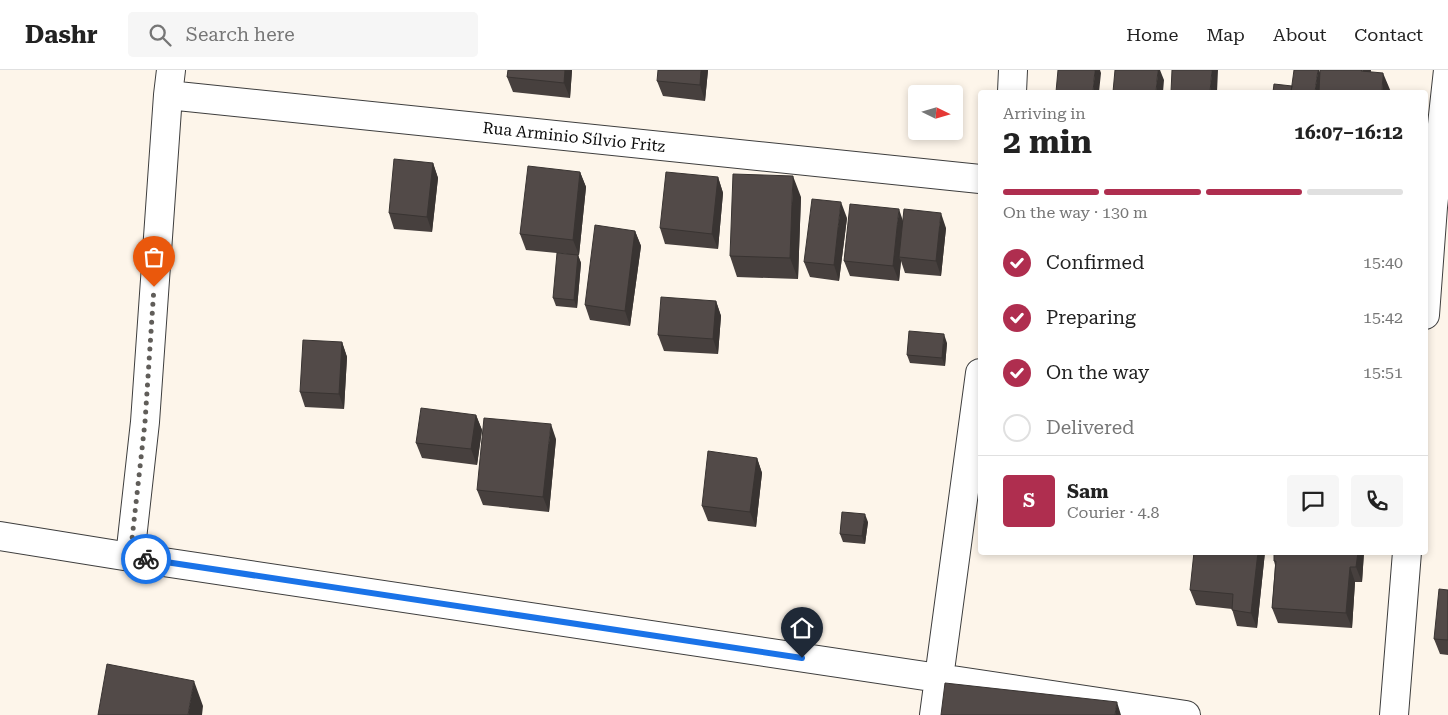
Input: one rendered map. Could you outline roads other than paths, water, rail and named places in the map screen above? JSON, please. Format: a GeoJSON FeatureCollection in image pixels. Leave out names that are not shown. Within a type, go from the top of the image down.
{"type":"FeatureCollection","features":[{"type":"Feature","properties":{"kind":"street"},"geometry":{"type":"LineString","coordinates":[[1012,90],[1013,70]]}},
{"type":"Feature","properties":{"kind":"street"},"geometry":{"type":"LineString","coordinates":[[1428,283],[1448,70]]}},
{"type":"Feature","properties":{"kind":"street"},"geometry":{"type":"LineString","coordinates":[[130,557],[145,422],[170,82]]}},
{"type":"Feature","properties":{"kind":"street","name":"Rua Arminio Sílvio Fritz"},"geometry":{"type":"LineString","coordinates":[[170,82],[978,179]]}},
{"type":"Feature","properties":{"kind":"street"},"geometry":{"type":"LineString","coordinates":[[934,715],[978,388]]}},
{"type":"Feature","properties":{"kind":"street"},"geometry":{"type":"LineString","coordinates":[[0,536],[1186,715]]}},
{"type":"Feature","properties":{"kind":"street"},"geometry":{"type":"LineString","coordinates":[[1394,715],[1407,555]]}}]}
